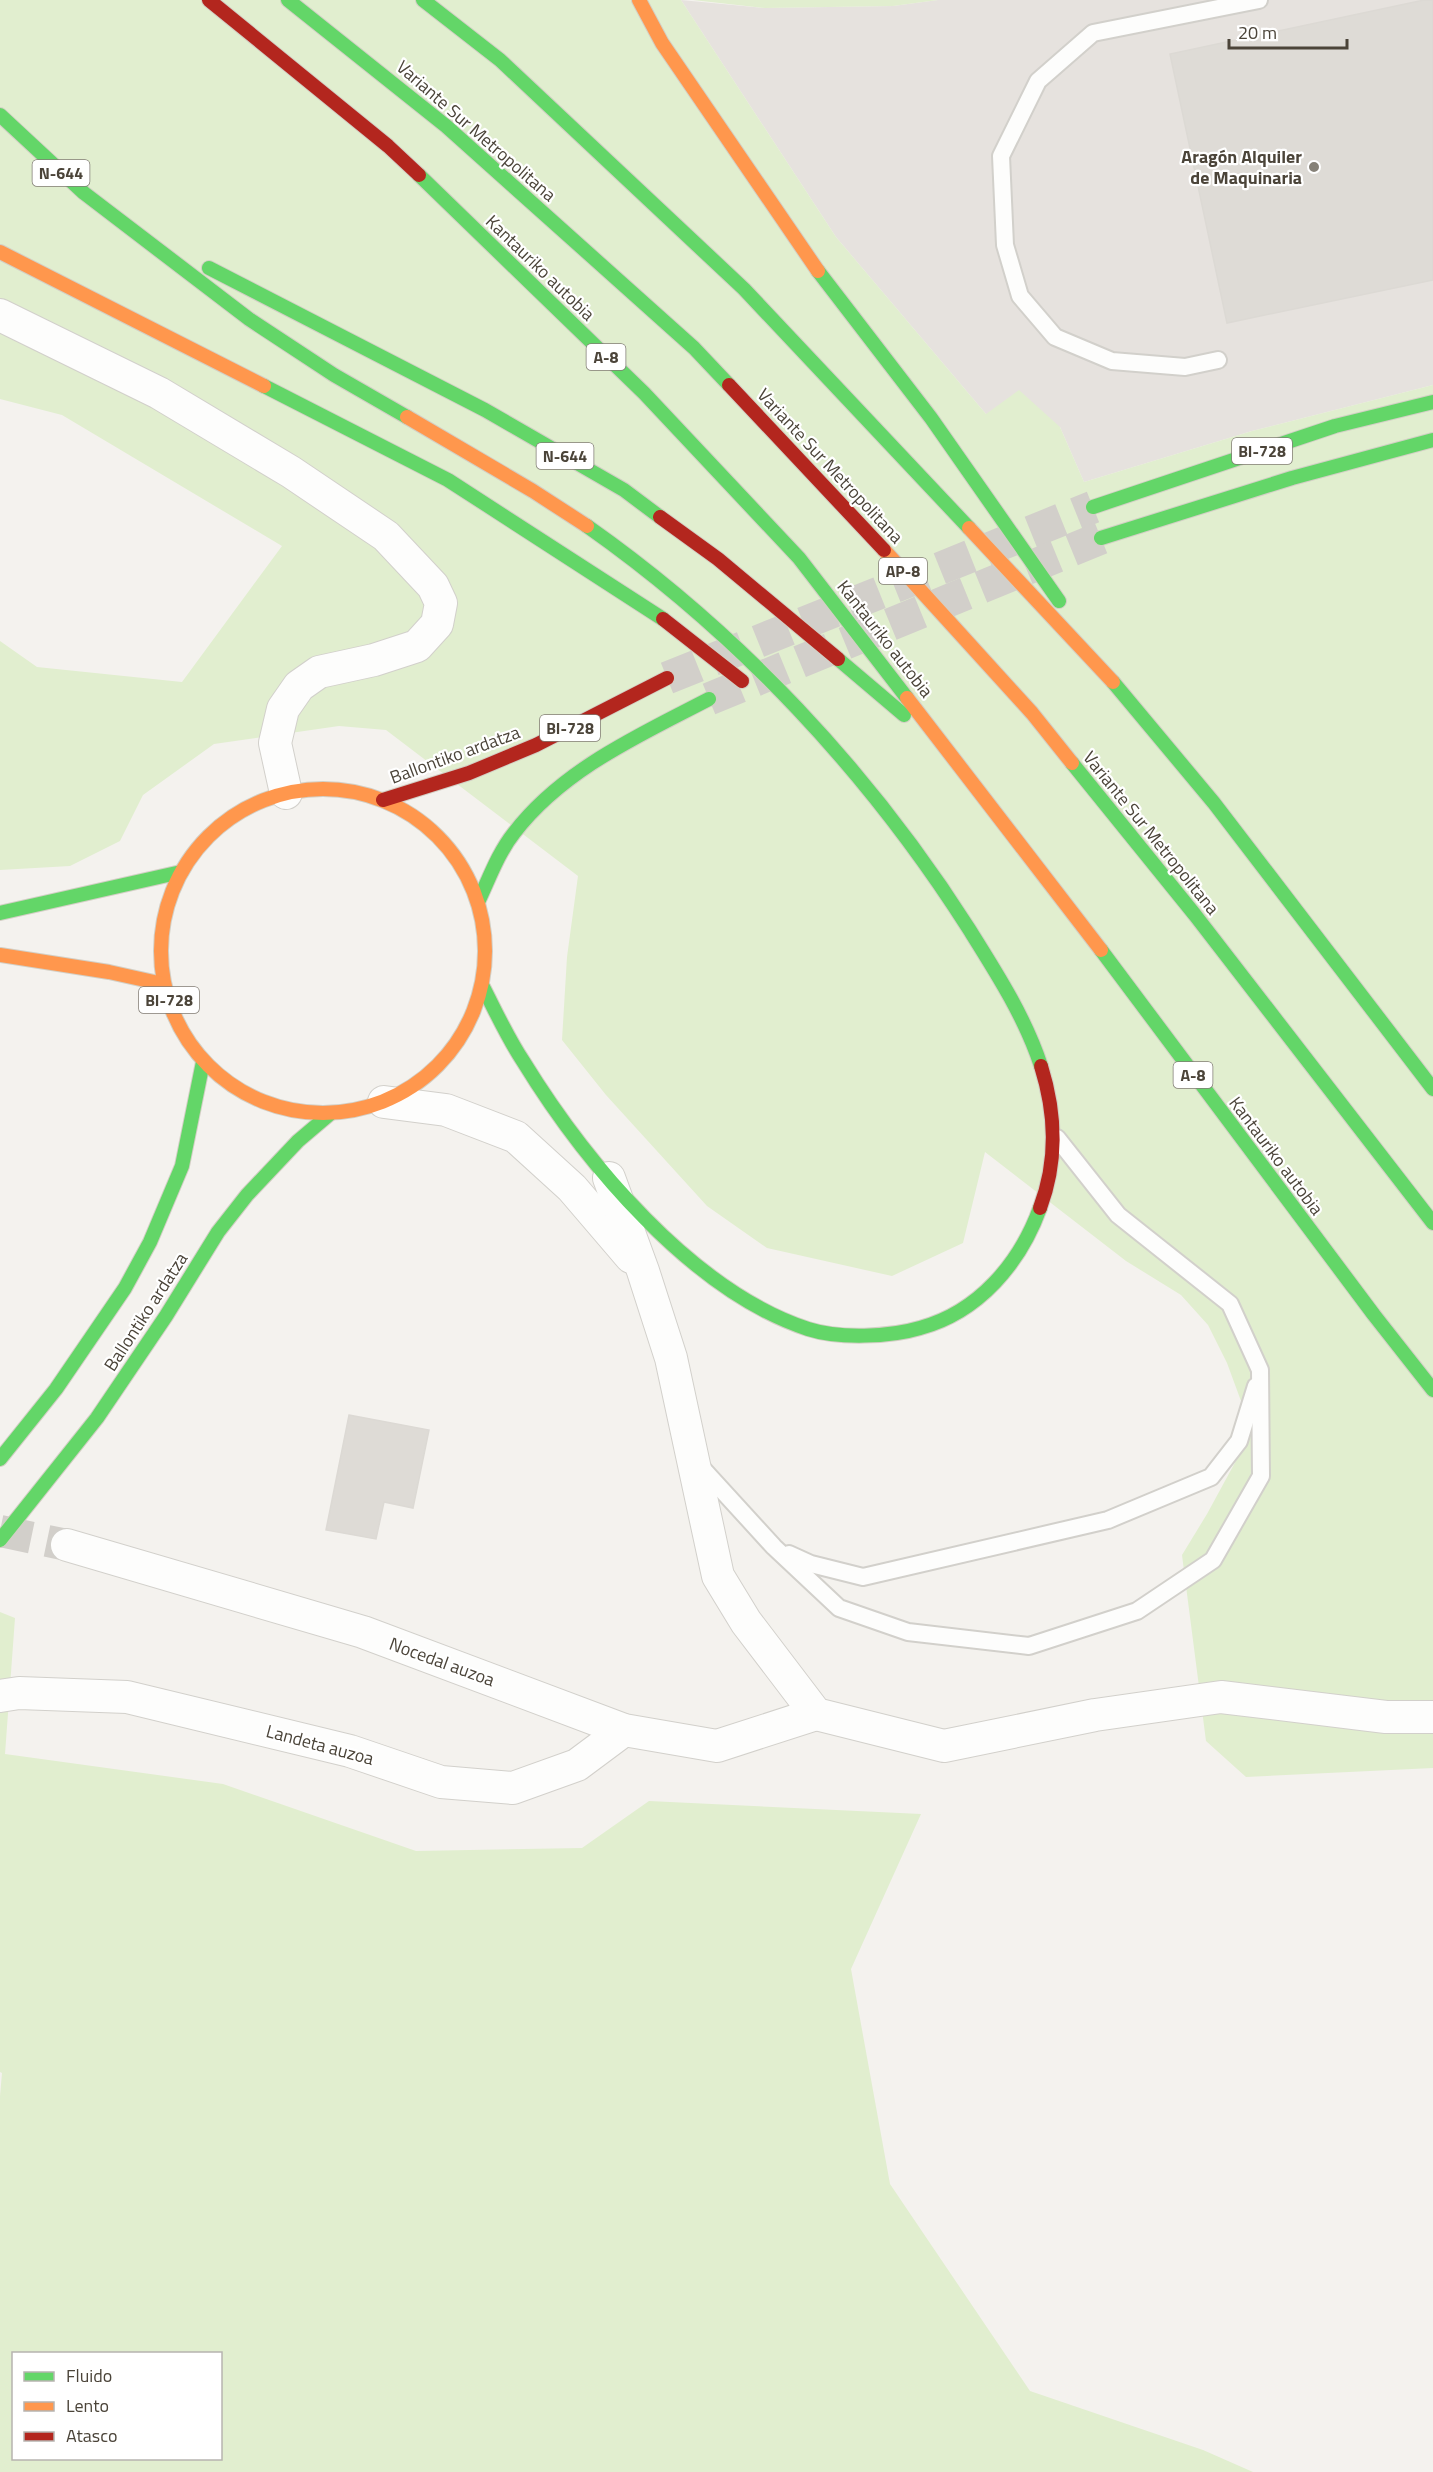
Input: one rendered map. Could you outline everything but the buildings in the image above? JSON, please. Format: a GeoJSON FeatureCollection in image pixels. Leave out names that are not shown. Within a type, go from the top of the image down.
{"type":"FeatureCollection","features":[{"type":"Feature","properties":{"kind":"main road","name":"Kantauriko autobia"},"geometry":{"type":"LineString","coordinates":[[209,0],[388,146],[644,393],[799,558],[956,759],[1261,1167],[1433,1389]]}},
{"type":"Feature","properties":{"kind":"main road","name":"Variante Sur Metropolitana"},"geometry":{"type":"LineString","coordinates":[[288,0],[446,126],[694,348],[861,525],[1032,713],[1195,915],[1433,1222]]}},
{"type":"Feature","properties":{"kind":"main road"},"geometry":{"type":"LineString","coordinates":[[423,0],[500,60],[744,289],[1128,698],[1214,803],[1433,1089]]}},
{"type":"Feature","properties":{"kind":"main road"},"geometry":{"type":"LineString","coordinates":[[639,0],[662,43],[810,261],[931,418],[1128,698]]}},
{"type":"Feature","properties":{"kind":"main road","name":"N-644"},"geometry":{"type":"LineString","coordinates":[[0,115],[53,167],[127,225],[485,410],[624,490],[718,559],[956,759]]}},
{"type":"Feature","properties":{"kind":"main road"},"geometry":{"type":"LineString","coordinates":[[127,225],[283,343],[553,503],[673,590],[823,736],[893,822],[954,905],[1007,991],[1033,1044],[1048,1089],[1055,1135],[1051,1173],[1039,1214],[1021,1251],[990,1291],[963,1312],[920,1330],[866,1337],[810,1329],[752,1305],[718,1283],[655,1227],[577,1137],[524,1064],[482,985]]}},
{"type":"Feature","properties":{"kind":"main road"},"geometry":{"type":"LineString","coordinates":[[0,252],[448,480],[651,609],[754,693]]}},
{"type":"Feature","properties":{"kind":"main road","name":"BI-728"},"geometry":{"type":"LineString","coordinates":[[1093,507],[1335,426],[1433,402]]}},
{"type":"Feature","properties":{"kind":"main road","name":"BI-728"},"geometry":{"type":"LineString","coordinates":[[1101,538],[1292,478],[1433,440]]}},
{"type":"Feature","properties":{"kind":"main road","name":"Ballontiko ardatza"},"geometry":{"type":"LineString","coordinates":[[383,800],[469,773],[536,745],[667,678]]}},
{"type":"Feature","properties":{"kind":"main road","name":"BI-728"},"geometry":{"type":"LineString","coordinates":[[478,902],[513,834],[558,788],[610,750],[709,699]]}},
{"type":"Feature","properties":{"kind":"main road"},"geometry":{"type":"LineString","coordinates":[[825,761],[893,822]]}},
{"type":"Feature","properties":{"kind":"main road","name":"BI-728"},"geometry":{"type":"LineString","coordinates":[[335,790],[383,800],[424,824],[457,859],[478,902],[485,943],[482,985],[463,1034],[429,1075],[384,1102],[358,1110],[331,1113],[284,1109],[240,1091],[203,1062],[178,1026],[163,984],[160,945],[166,908],[181,872],[200,844],[225,822],[254,804],[286,793],[335,790]]}},
{"type":"Feature","properties":{"kind":"main road"},"geometry":{"type":"LineString","coordinates":[[0,912],[181,872]]}},
{"type":"Feature","properties":{"kind":"main road"},"geometry":{"type":"LineString","coordinates":[[0,955],[109,972],[163,984]]}},
{"type":"Feature","properties":{"kind":"main road","name":"Ballontiko ardatza"},"geometry":{"type":"LineString","coordinates":[[0,1459],[56,1389],[125,1288],[150,1242],[182,1166],[203,1062]]}},
{"type":"Feature","properties":{"kind":"main road","name":"Ballontiko ardatza"},"geometry":{"type":"LineString","coordinates":[[0,1540],[97,1418],[166,1316],[218,1232],[247,1195],[298,1141],[331,1113]]}},
{"type":"Feature","properties":{"kind":"street"},"geometry":{"type":"LineString","coordinates":[[0,315],[159,393],[291,472],[386,536],[433,586],[441,603],[437,624],[417,646],[374,660],[319,672],[299,686],[283,709],[275,743],[286,793]]}},
{"type":"Feature","properties":{"kind":"street"},"geometry":{"type":"LineString","coordinates":[[384,1102],[446,1110],[516,1137],[572,1188],[643,1271]]}},
{"type":"Feature","properties":{"kind":"street"},"geometry":{"type":"LineString","coordinates":[[607,1172],[643,1271],[671,1358],[718,1576],[746,1622],[816,1714],[944,1746],[1095,1715],[1221,1697],[1386,1717],[1433,1717]]}},
{"type":"Feature","properties":{"kind":"street","name":"Nocedal auzoa"},"geometry":{"type":"LineString","coordinates":[[67,1545],[363,1632],[624,1730],[717,1746],[816,1714]]}},
{"type":"Feature","properties":{"kind":"street","name":"Landeta auzoa"},"geometry":{"type":"LineString","coordinates":[[0,1696],[19,1693],[127,1697],[350,1751],[441,1782],[513,1788],[577,1765],[624,1730]]}},
{"type":"Feature","properties":{"kind":"lane"},"geometry":{"type":"LineString","coordinates":[[1218,360],[1185,367],[1112,361],[1055,337],[1020,296],[1005,244],[1001,156],[1038,81],[1093,33],[1259,0]]}},
{"type":"Feature","properties":{"kind":"lane"},"geometry":{"type":"LineString","coordinates":[[691,1456],[774,1547],[839,1608],[908,1632],[1029,1646],[1137,1611],[1213,1560],[1261,1476],[1260,1370],[1230,1304],[1118,1215],[1055,1135]]}},
{"type":"Feature","properties":{"kind":"lane"},"geometry":{"type":"LineString","coordinates":[[774,1547],[811,1564],[863,1577],[1108,1520],[1211,1477],[1239,1441],[1260,1370]]}},
{"type":"Feature","properties":{"kind":"shaded area"},"geometry":{"type":"Polygon","coordinates":[[[681,0],[765,8],[893,6],[938,0],[1433,0],[1433,385],[1252,431],[1084,482],[1060,427],[986,414],[836,237],[681,0]]]}},
{"type":"Feature","properties":{"kind":"green space"},"geometry":{"type":"Polygon","coordinates":[[[0,0],[681,0],[836,237],[986,414],[1019,390],[1060,427],[1084,482],[1252,431],[1433,385],[1433,1768],[1246,1777],[1206,1741],[1182,1555],[1238,1457],[1241,1401],[1227,1363],[1208,1325],[1181,1295],[1126,1261],[985,1152],[963,1243],[892,1276],[767,1248],[707,1206],[606,1095],[562,1040],[567,957],[578,876],[386,730],[339,726],[214,744],[143,795],[120,841],[70,866],[0,870],[0,641],[37,667],[182,682],[282,546],[62,415],[0,399],[0,0]]]}},
{"type":"Feature","properties":{"kind":"green space"},"geometry":{"type":"Polygon","coordinates":[[[693,0],[938,0],[893,6],[765,8],[693,0]]]}},
{"type":"Feature","properties":{"kind":"green space"},"geometry":{"type":"Polygon","coordinates":[[[0,1612],[15,1618],[5,1754],[223,1784],[416,1851],[582,1848],[649,1801],[921,1814],[851,1969],[890,2184],[1030,2391],[1203,2450],[1253,2472],[0,2472],[0,2096],[2,2073],[0,2072],[0,1612]]]}},
{"type":"Feature","properties":{"kind":"tunnel"},"geometry":{"type":"LineString","coordinates":[[667,678],[1093,507]]}},
{"type":"Feature","properties":{"kind":"tunnel"},"geometry":{"type":"LineString","coordinates":[[709,699],[1101,538]]}},
{"type":"Feature","properties":{"kind":"tunnel"},"geometry":{"type":"LineString","coordinates":[[0,1531],[67,1545]]}},
{"type":"Feature","properties":{"kind":"traffic: fast"},"geometry":{"type":"LineString","coordinates":[[288,0],[446,126],[694,348],[729,385]]}},
{"type":"Feature","properties":{"kind":"traffic: fast"},"geometry":{"type":"LineString","coordinates":[[423,0],[500,60],[744,289],[969,528]]}},
{"type":"Feature","properties":{"kind":"traffic: fast"},"geometry":{"type":"LineString","coordinates":[[0,115],[84,193],[249,319],[334,375],[407,417]]}},
{"type":"Feature","properties":{"kind":"traffic: fast"},"geometry":{"type":"LineString","coordinates":[[419,175],[644,393],[799,558],[907,698]]}},
{"type":"Feature","properties":{"kind":"traffic: fast"},"geometry":{"type":"LineString","coordinates":[[209,268],[485,410],[624,490],[660,517]]}},
{"type":"Feature","properties":{"kind":"traffic: fast"},"geometry":{"type":"LineString","coordinates":[[818,271],[931,418],[1059,601]]}},
{"type":"Feature","properties":{"kind":"traffic: fast"},"geometry":{"type":"LineString","coordinates":[[264,386],[448,480],[663,619]]}},
{"type":"Feature","properties":{"kind":"traffic: fast"},"geometry":{"type":"LineString","coordinates":[[1093,507],[1335,426],[1433,402]]}},
{"type":"Feature","properties":{"kind":"traffic: fast"},"geometry":{"type":"LineString","coordinates":[[1101,538],[1292,478],[1433,440]]}},
{"type":"Feature","properties":{"kind":"traffic: fast"},"geometry":{"type":"LineString","coordinates":[[587,526],[697,612],[798,709],[844,761],[930,871],[969,929],[1018,1012],[1041,1066]]}},
{"type":"Feature","properties":{"kind":"traffic: fast"},"geometry":{"type":"LineString","coordinates":[[838,659],[904,715]]}},
{"type":"Feature","properties":{"kind":"traffic: fast"},"geometry":{"type":"LineString","coordinates":[[1113,682],[1214,803],[1433,1089]]}},
{"type":"Feature","properties":{"kind":"traffic: fast"},"geometry":{"type":"LineString","coordinates":[[478,902],[508,841],[534,810],[555,790],[630,740],[709,699]]}},
{"type":"Feature","properties":{"kind":"traffic: fast"},"geometry":{"type":"LineString","coordinates":[[1072,763],[1195,915],[1433,1223]]}},
{"type":"Feature","properties":{"kind":"traffic: fast"},"geometry":{"type":"LineString","coordinates":[[0,913],[181,872]]}},
{"type":"Feature","properties":{"kind":"traffic: fast"},"geometry":{"type":"LineString","coordinates":[[1101,950],[1374,1315],[1433,1390]]}},
{"type":"Feature","properties":{"kind":"traffic: fast"},"geometry":{"type":"LineString","coordinates":[[482,985],[512,1043],[548,1100],[577,1140],[645,1219],[683,1254],[723,1285],[765,1311],[808,1329],[834,1334],[880,1335],[908,1331],[941,1321],[979,1298],[995,1283],[1021,1248],[1040,1208]]}},
{"type":"Feature","properties":{"kind":"traffic: fast"},"geometry":{"type":"LineString","coordinates":[[0,1459],[56,1389],[125,1288],[150,1242],[182,1166],[203,1062]]}},
{"type":"Feature","properties":{"kind":"traffic: fast"},"geometry":{"type":"LineString","coordinates":[[0,1540],[97,1418],[166,1316],[218,1232],[247,1195],[298,1141],[331,1113]]}},
{"type":"Feature","properties":{"kind":"traffic: slow"},"geometry":{"type":"LineString","coordinates":[[639,0],[662,43],[818,271]]}},
{"type":"Feature","properties":{"kind":"traffic: slow"},"geometry":{"type":"LineString","coordinates":[[0,252],[264,386]]}},
{"type":"Feature","properties":{"kind":"traffic: slow"},"geometry":{"type":"LineString","coordinates":[[407,417],[533,491],[587,526]]}},
{"type":"Feature","properties":{"kind":"traffic: slow"},"geometry":{"type":"LineString","coordinates":[[969,528],[1113,682]]}},
{"type":"Feature","properties":{"kind":"traffic: slow"},"geometry":{"type":"LineString","coordinates":[[884,550],[1032,713],[1072,763]]}},
{"type":"Feature","properties":{"kind":"traffic: slow"},"geometry":{"type":"LineString","coordinates":[[907,698],[1101,950]]}},
{"type":"Feature","properties":{"kind":"traffic: slow"},"geometry":{"type":"LineString","coordinates":[[323,789],[355,792],[399,808],[426,826],[448,848],[466,875],[478,904],[485,951],[482,983],[466,1027],[448,1054],[426,1076],[399,1094],[370,1106],[323,1113],[291,1110],[247,1094],[220,1076],[198,1054],[180,1027],[168,998],[161,951],[164,919],[180,875],[198,848],[220,826],[247,808],[276,796],[323,789]]}},
{"type":"Feature","properties":{"kind":"traffic: slow"},"geometry":{"type":"LineString","coordinates":[[0,955],[109,972],[163,984]]}},
{"type":"Feature","properties":{"kind":"traffic: jam"},"geometry":{"type":"LineString","coordinates":[[209,0],[388,146],[419,175]]}},
{"type":"Feature","properties":{"kind":"traffic: jam"},"geometry":{"type":"LineString","coordinates":[[729,385],[884,550]]}},
{"type":"Feature","properties":{"kind":"traffic: jam"},"geometry":{"type":"LineString","coordinates":[[660,517],[718,559],[838,659]]}},
{"type":"Feature","properties":{"kind":"traffic: jam"},"geometry":{"type":"LineString","coordinates":[[663,619],[742,681]]}},
{"type":"Feature","properties":{"kind":"traffic: jam"},"geometry":{"type":"LineString","coordinates":[[383,800],[469,773],[536,745],[667,678]]}},
{"type":"Feature","properties":{"kind":"traffic: jam"},"geometry":{"type":"LineString","coordinates":[[1040,1208],[1050,1172],[1053,1137],[1050,1102],[1041,1066]]}},
{"type":"Feature","properties":{"kind":"place","name":"Aragón Alquiler de Maquinaria"},"geometry":{"type":"Point","coordinates":[1314,167]}}]}
